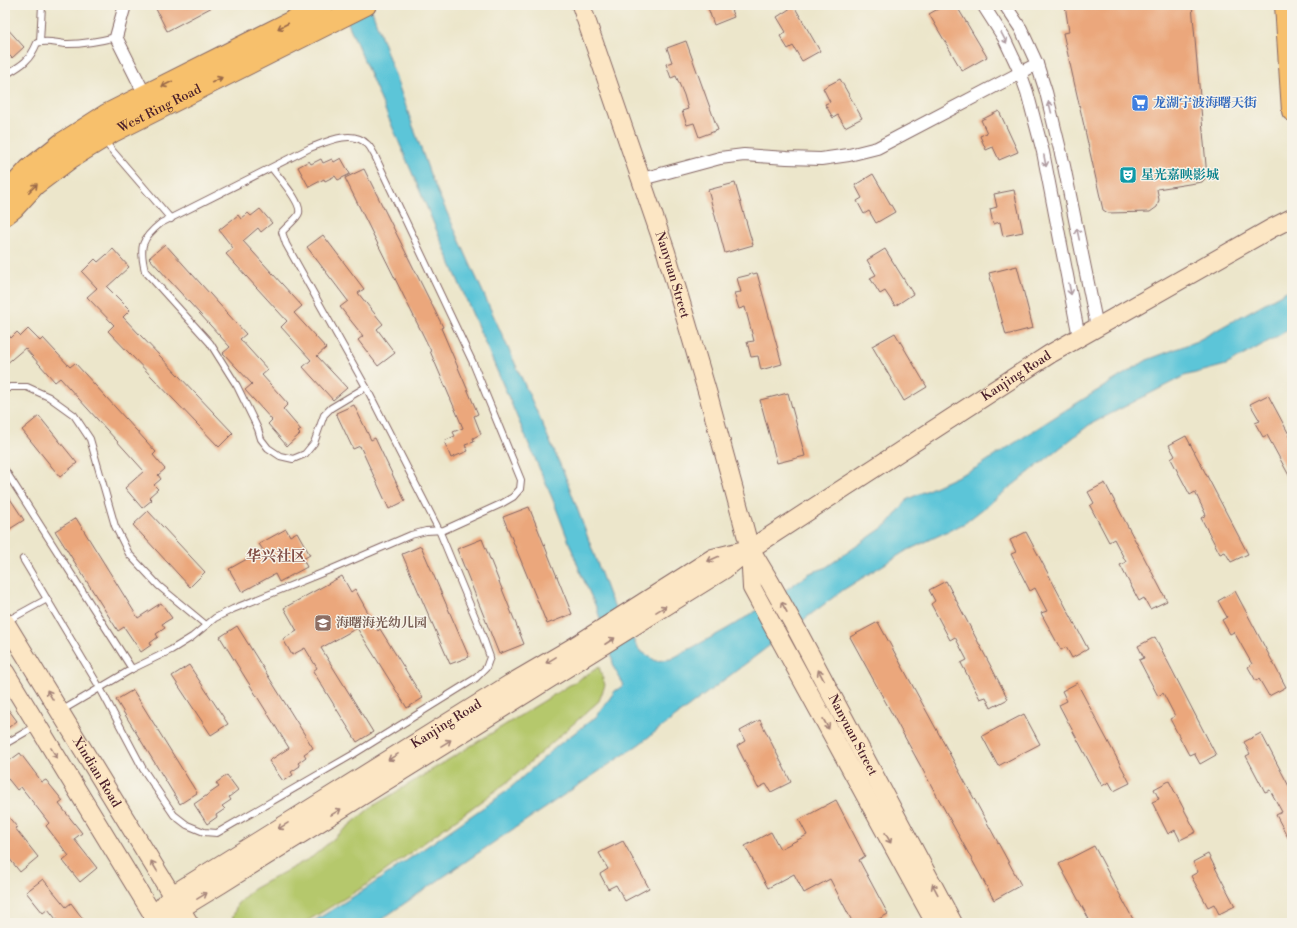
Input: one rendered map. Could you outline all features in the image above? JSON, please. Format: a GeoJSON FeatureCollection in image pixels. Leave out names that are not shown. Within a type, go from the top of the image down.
{"type":"FeatureCollection","features":[{"type":"Feature","properties":{"kind":"main road"},"geometry":{"type":"LineString","coordinates":[[323,12],[366,5]]}},
{"type":"Feature","properties":{"kind":"main road","name":"Nanyuan Street"},"geometry":{"type":"LineString","coordinates":[[581,5],[666,252],[709,398],[750,549],[752,588],[935,923]]}},
{"type":"Feature","properties":{"kind":"main road"},"geometry":{"type":"LineString","coordinates":[[1285,5],[1292,111]]}},
{"type":"Feature","properties":{"kind":"main road","name":"West Ring Road"},"geometry":{"type":"LineString","coordinates":[[5,195],[29,169],[62,143],[108,114],[145,95],[323,12]]}},
{"type":"Feature","properties":{"kind":"main road","name":"West Ring Road"},"geometry":{"type":"LineString","coordinates":[[5,215],[14,208],[35,185],[71,158],[113,132],[323,12]]}},
{"type":"Feature","properties":{"kind":"main road","name":"Kanjing Road"},"geometry":{"type":"LineString","coordinates":[[153,921],[180,909],[623,624],[725,569],[750,549],[1050,354],[1292,218]]}},
{"type":"Feature","properties":{"kind":"main road","name":"Nanyuan Street"},"geometry":{"type":"LineString","coordinates":[[750,549],[798,632],[953,923]]}},
{"type":"Feature","properties":{"kind":"main road","name":"Xindian Road"},"geometry":{"type":"LineString","coordinates":[[5,622],[180,909]]}},
{"type":"Feature","properties":{"kind":"main road","name":"Xindian Road"},"geometry":{"type":"LineString","coordinates":[[5,672],[38,725],[153,921]]}},
{"type":"Feature","properties":{"kind":"street"},"geometry":{"type":"LineString","coordinates":[[125,5],[116,37],[145,95]]}},
{"type":"Feature","properties":{"kind":"street"},"geometry":{"type":"LineString","coordinates":[[983,5],[1004,38],[1020,72],[1043,152],[1079,337]]}},
{"type":"Feature","properties":{"kind":"street"},"geometry":{"type":"LineString","coordinates":[[1005,5],[1021,29],[1037,64],[1046,92],[1064,166],[1097,327]]}},
{"type":"Feature","properties":{"kind":"street"},"geometry":{"type":"LineString","coordinates":[[642,179],[720,158],[744,155],[822,159],[849,155],[877,148],[1037,64]]}},
{"type":"Feature","properties":{"kind":"lane"},"geometry":{"type":"LineString","coordinates":[[40,42],[42,5]]}},
{"type":"Feature","properties":{"kind":"lane"},"geometry":{"type":"LineString","coordinates":[[5,75],[21,66],[32,55],[37,43],[43,41],[68,44],[97,42],[116,37]]}},
{"type":"Feature","properties":{"kind":"lane"},"geometry":{"type":"LineString","coordinates":[[60,712],[132,669],[171,650],[192,637],[215,618],[233,609],[411,535],[426,531],[444,530],[513,498],[520,489],[521,480],[474,363],[374,154],[367,144],[359,138],[344,137],[329,140],[161,224],[151,231],[144,241],[141,256],[145,271],[210,343],[237,386],[258,429],[261,439],[268,448],[280,456],[293,459],[306,454],[314,443],[324,415],[331,408],[366,388]]}},
{"type":"Feature","properties":{"kind":"lane"},"geometry":{"type":"LineString","coordinates":[[102,139],[171,219]]}},
{"type":"Feature","properties":{"kind":"lane"},"geometry":{"type":"LineString","coordinates":[[23,559],[100,688],[143,769],[174,815],[187,825],[204,832],[217,833],[352,755],[476,678],[486,668],[490,657],[439,530],[366,388],[286,244],[282,232],[299,214],[300,208],[296,200],[272,168]]}},
{"type":"Feature","properties":{"kind":"lane"},"geometry":{"type":"LineString","coordinates":[[5,390],[10,387],[27,386],[49,397],[74,415],[90,439],[115,526],[129,554],[158,586],[206,625]]}},
{"type":"Feature","properties":{"kind":"lane"},"geometry":{"type":"LineString","coordinates":[[5,470],[132,669]]}},
{"type":"Feature","properties":{"kind":"lane"},"geometry":{"type":"LineString","coordinates":[[5,622],[47,599]]}},
{"type":"Feature","properties":{"kind":"lane"},"geometry":{"type":"LineString","coordinates":[[5,744],[38,725]]}},
{"type":"Feature","properties":{"kind":"green space"},"geometry":{"type":"Polygon","coordinates":[[[599,667],[605,685],[599,701],[510,780],[365,886],[304,923],[231,923],[237,904],[253,889],[312,857],[370,808],[599,667]]]}},
{"type":"Feature","properties":{"kind":"water"},"geometry":{"type":"Polygon","coordinates":[[[341,5],[370,5],[431,177],[566,478],[610,598],[639,650],[656,661],[671,659],[725,630],[810,573],[825,568],[888,524],[908,499],[976,468],[1147,360],[1197,341],[1292,288],[1292,328],[1226,365],[1184,376],[1089,425],[965,523],[904,552],[843,590],[638,745],[376,923],[311,923],[367,888],[507,791],[557,746],[597,716],[615,691],[624,685],[614,668],[611,653],[597,609],[581,574],[553,500],[341,5]]]}},
{"type":"Feature","properties":{"kind":"building"},"geometry":{"type":"Polygon","coordinates":[[[154,5],[216,5],[167,31],[154,5]]]}},
{"type":"Feature","properties":{"kind":"building"},"geometry":{"type":"Polygon","coordinates":[[[707,5],[729,5],[734,17],[714,25],[707,5]]]}},
{"type":"Feature","properties":{"kind":"building"},"geometry":{"type":"Polygon","coordinates":[[[945,5],[956,5],[987,57],[962,71],[929,14],[945,5]]]}},
{"type":"Feature","properties":{"kind":"building","name":"龙湖宁波海曙天街"},"geometry":{"type":"Polygon","coordinates":[[[1065,5],[1192,5],[1207,177],[1202,182],[1157,189],[1159,200],[1157,207],[1150,212],[1108,213],[1103,210],[1063,33],[1069,32],[1065,5]]]}},
{"type":"Feature","properties":{"kind":"building"},"geometry":{"type":"Polygon","coordinates":[[[794,6],[820,51],[802,61],[793,46],[788,49],[780,36],[786,32],[777,17],[794,6]]]}},
{"type":"Feature","properties":{"kind":"building"},"geometry":{"type":"Polygon","coordinates":[[[5,26],[24,47],[12,58],[5,51],[5,26]]]}},
{"type":"Feature","properties":{"kind":"building"},"geometry":{"type":"Polygon","coordinates":[[[686,41],[718,130],[699,137],[694,123],[687,125],[682,111],[688,109],[684,95],[676,76],[671,78],[666,64],[672,62],[667,48],[686,41]]]}},
{"type":"Feature","properties":{"kind":"building"},"geometry":{"type":"Polygon","coordinates":[[[840,79],[862,118],[845,127],[838,115],[833,118],[825,104],[830,102],[823,88],[840,79]]]}},
{"type":"Feature","properties":{"kind":"building"},"geometry":{"type":"Polygon","coordinates":[[[999,111],[1018,152],[999,160],[993,147],[986,150],[980,136],[987,133],[981,120],[999,111]]]}},
{"type":"Feature","properties":{"kind":"building"},"geometry":{"type":"Polygon","coordinates":[[[341,158],[350,174],[338,180],[335,176],[325,181],[324,179],[309,187],[298,167],[309,161],[311,164],[321,159],[323,163],[332,159],[334,162],[341,158]]]}},
{"type":"Feature","properties":{"kind":"building"},"geometry":{"type":"Polygon","coordinates":[[[364,169],[443,327],[441,328],[478,414],[474,416],[481,434],[473,438],[474,442],[465,445],[468,451],[451,458],[444,441],[455,436],[453,432],[463,428],[431,351],[345,178],[364,169]]]}},
{"type":"Feature","properties":{"kind":"building"},"geometry":{"type":"Polygon","coordinates":[[[873,174],[895,212],[876,223],[869,211],[864,214],[857,201],[862,198],[855,185],[873,174]]]}},
{"type":"Feature","properties":{"kind":"building"},"geometry":{"type":"Polygon","coordinates":[[[735,183],[753,245],[725,253],[708,190],[735,183]]]}},
{"type":"Feature","properties":{"kind":"building"},"geometry":{"type":"Polygon","coordinates":[[[1014,190],[1023,232],[1003,236],[1000,222],[993,224],[990,209],[997,207],[994,194],[1014,190]]]}},
{"type":"Feature","properties":{"kind":"building"},"geometry":{"type":"Polygon","coordinates":[[[260,209],[272,223],[261,232],[258,228],[243,241],[302,306],[294,313],[326,348],[317,356],[347,388],[333,400],[303,367],[311,360],[281,327],[287,321],[226,254],[233,248],[219,230],[238,215],[241,219],[248,213],[251,216],[260,209]]]}},
{"type":"Feature","properties":{"kind":"building"},"geometry":{"type":"Polygon","coordinates":[[[323,235],[364,289],[358,293],[383,324],[377,329],[395,353],[378,366],[358,340],[363,336],[340,307],[348,301],[307,247],[323,235]]]}},
{"type":"Feature","properties":{"kind":"building"},"geometry":{"type":"Polygon","coordinates":[[[165,244],[246,334],[240,339],[268,370],[262,375],[288,404],[283,409],[301,430],[298,432],[300,434],[287,446],[268,424],[272,420],[245,390],[252,384],[223,353],[230,347],[149,258],[165,244]]]}},
{"type":"Feature","properties":{"kind":"building"},"geometry":{"type":"Polygon","coordinates":[[[113,249],[129,267],[107,287],[130,310],[123,317],[233,433],[219,447],[108,331],[114,325],[87,297],[97,288],[82,272],[95,259],[98,262],[113,249]]]}},
{"type":"Feature","properties":{"kind":"building"},"geometry":{"type":"Polygon","coordinates":[[[885,249],[913,294],[895,306],[885,291],[880,294],[870,278],[876,275],[867,260],[885,249]]]}},
{"type":"Feature","properties":{"kind":"building"},"geometry":{"type":"Polygon","coordinates":[[[1017,266],[1033,328],[1006,335],[989,273],[1017,266]]]}},
{"type":"Feature","properties":{"kind":"building"},"geometry":{"type":"Polygon","coordinates":[[[757,273],[782,364],[761,370],[758,356],[751,357],[747,342],[754,341],[745,307],[739,309],[734,293],[741,292],[737,278],[757,273]]]}},
{"type":"Feature","properties":{"kind":"building"},"geometry":{"type":"Polygon","coordinates":[[[28,329],[40,341],[43,338],[70,367],[75,363],[156,452],[153,455],[165,469],[158,475],[161,479],[154,485],[158,489],[149,497],[152,500],[142,508],[125,488],[144,471],[60,378],[55,382],[25,348],[5,365],[5,331],[11,338],[17,332],[21,336],[28,329]]]}},
{"type":"Feature","properties":{"kind":"building"},"geometry":{"type":"Polygon","coordinates":[[[895,333],[927,387],[904,401],[872,346],[895,333]]]}},
{"type":"Feature","properties":{"kind":"building"},"geometry":{"type":"Polygon","coordinates":[[[788,393],[805,456],[777,463],[760,400],[788,393]]]}},
{"type":"Feature","properties":{"kind":"building"},"geometry":{"type":"Polygon","coordinates":[[[1268,395],[1292,440],[1292,481],[1267,435],[1263,437],[1255,423],[1260,421],[1250,404],[1268,395]]]}},
{"type":"Feature","properties":{"kind":"building"},"geometry":{"type":"Polygon","coordinates":[[[354,405],[371,440],[375,438],[405,501],[389,509],[360,446],[353,449],[336,413],[354,405]]]}},
{"type":"Feature","properties":{"kind":"building"},"geometry":{"type":"Polygon","coordinates":[[[39,416],[77,463],[60,477],[22,430],[39,416]]]}},
{"type":"Feature","properties":{"kind":"building"},"geometry":{"type":"Polygon","coordinates":[[[1186,436],[1248,554],[1231,562],[1225,552],[1220,554],[1201,518],[1206,515],[1195,492],[1190,495],[1171,459],[1175,456],[1169,445],[1186,436]]]}},
{"type":"Feature","properties":{"kind":"building"},"geometry":{"type":"Polygon","coordinates":[[[1105,483],[1167,601],[1150,609],[1144,598],[1139,601],[1120,565],[1126,562],[1114,539],[1109,542],[1090,506],[1094,503],[1088,492],[1105,483]]]}},
{"type":"Feature","properties":{"kind":"building"},"geometry":{"type":"Polygon","coordinates":[[[5,491],[24,520],[5,532],[5,491]]]}},
{"type":"Feature","properties":{"kind":"building"},"geometry":{"type":"Polygon","coordinates":[[[529,507],[572,614],[547,624],[503,517],[529,507]]]}},
{"type":"Feature","properties":{"kind":"building"},"geometry":{"type":"Polygon","coordinates":[[[148,511],[205,572],[190,587],[133,525],[148,511]]]}},
{"type":"Feature","properties":{"kind":"building"},"geometry":{"type":"Polygon","coordinates":[[[76,518],[138,618],[161,603],[172,618],[162,624],[165,628],[156,634],[158,637],[150,643],[151,645],[141,652],[124,627],[118,631],[55,531],[76,518]]]}},
{"type":"Feature","properties":{"kind":"building"},"geometry":{"type":"Polygon","coordinates":[[[286,529],[290,536],[297,532],[310,555],[303,559],[307,567],[279,582],[275,574],[242,592],[229,569],[263,550],[259,544],[286,529]]]}},
{"type":"Feature","properties":{"kind":"building"},"geometry":{"type":"Polygon","coordinates":[[[1026,532],[1088,649],[1072,658],[1066,647],[1061,650],[1041,613],[1047,611],[1035,588],[1030,591],[1011,554],[1016,552],[1010,540],[1026,532]]]}},
{"type":"Feature","properties":{"kind":"building"},"geometry":{"type":"Polygon","coordinates":[[[482,539],[524,644],[499,654],[457,549],[482,539]]]}},
{"type":"Feature","properties":{"kind":"building"},"geometry":{"type":"Polygon","coordinates":[[[421,546],[469,657],[450,664],[402,554],[421,546]]]}},
{"type":"Feature","properties":{"kind":"building"},"geometry":{"type":"Polygon","coordinates":[[[342,576],[351,592],[355,589],[378,631],[380,629],[423,698],[407,708],[357,628],[321,648],[373,732],[357,742],[313,671],[317,668],[305,648],[292,655],[283,639],[297,631],[284,608],[342,576]]]}},
{"type":"Feature","properties":{"kind":"building"},"geometry":{"type":"Polygon","coordinates":[[[946,581],[1008,699],[991,708],[986,697],[980,699],[961,663],[967,660],[955,637],[950,640],[931,604],[935,601],[929,590],[946,581]]]}},
{"type":"Feature","properties":{"kind":"building"},"geometry":{"type":"Polygon","coordinates":[[[1235,591],[1286,687],[1269,696],[1259,679],[1256,681],[1248,667],[1252,664],[1234,632],[1230,634],[1222,620],[1227,617],[1218,601],[1235,591]]]}},
{"type":"Feature","properties":{"kind":"building"},"geometry":{"type":"Polygon","coordinates":[[[878,622],[1021,885],[994,900],[850,637],[878,622]]]}},
{"type":"Feature","properties":{"kind":"building"},"geometry":{"type":"Polygon","coordinates":[[[237,626],[313,748],[304,754],[306,757],[298,763],[300,766],[291,772],[293,775],[283,781],[269,761],[289,748],[220,637],[237,626]]]}},
{"type":"Feature","properties":{"kind":"building"},"geometry":{"type":"Polygon","coordinates":[[[1155,637],[1216,755],[1200,764],[1194,753],[1189,755],[1170,719],[1175,716],[1163,693],[1158,696],[1139,660],[1144,658],[1138,646],[1155,637]]]}},
{"type":"Feature","properties":{"kind":"building"},"geometry":{"type":"Polygon","coordinates":[[[189,665],[228,724],[211,735],[172,676],[189,665]]]}},
{"type":"Feature","properties":{"kind":"building"},"geometry":{"type":"Polygon","coordinates":[[[1077,683],[1130,783],[1114,791],[1109,782],[1102,786],[1059,705],[1067,701],[1062,691],[1077,683]]]}},
{"type":"Feature","properties":{"kind":"building"},"geometry":{"type":"Polygon","coordinates":[[[133,690],[197,793],[180,804],[116,700],[133,690]]]}},
{"type":"Feature","properties":{"kind":"building"},"geometry":{"type":"Polygon","coordinates":[[[5,705],[17,721],[5,730],[5,705]]]}},
{"type":"Feature","properties":{"kind":"building"},"geometry":{"type":"Polygon","coordinates":[[[1024,714],[1040,744],[998,766],[982,736],[1024,714]]]}},
{"type":"Feature","properties":{"kind":"building"},"geometry":{"type":"Polygon","coordinates":[[[760,720],[791,782],[771,792],[766,784],[758,788],[737,746],[745,741],[740,731],[760,720]]]}},
{"type":"Feature","properties":{"kind":"building"},"geometry":{"type":"Polygon","coordinates":[[[1261,733],[1292,792],[1292,845],[1276,815],[1282,812],[1270,790],[1265,792],[1246,756],[1250,754],[1244,742],[1261,733]]]}},
{"type":"Feature","properties":{"kind":"building"},"geometry":{"type":"Polygon","coordinates":[[[20,753],[42,782],[46,780],[63,801],[59,804],[82,833],[74,839],[97,868],[80,882],[63,861],[69,856],[46,826],[49,823],[21,787],[17,790],[5,775],[5,764],[20,753]]]}},
{"type":"Feature","properties":{"kind":"building"},"geometry":{"type":"Polygon","coordinates":[[[227,775],[238,790],[229,797],[231,800],[222,806],[225,809],[207,824],[194,804],[219,787],[216,783],[227,775]]]}},
{"type":"Feature","properties":{"kind":"building"},"geometry":{"type":"Polygon","coordinates":[[[1169,781],[1196,832],[1180,840],[1175,830],[1168,834],[1152,802],[1159,799],[1154,789],[1169,781]]]}},
{"type":"Feature","properties":{"kind":"building"},"geometry":{"type":"Polygon","coordinates":[[[836,800],[865,856],[859,860],[888,914],[871,923],[853,923],[830,879],[804,893],[794,874],[768,888],[745,846],[771,832],[780,849],[807,835],[799,820],[836,800]]]}},
{"type":"Feature","properties":{"kind":"building"},"geometry":{"type":"Polygon","coordinates":[[[5,813],[17,827],[15,828],[38,857],[20,872],[5,853],[5,813]]]}},
{"type":"Feature","properties":{"kind":"building"},"geometry":{"type":"Polygon","coordinates":[[[623,841],[649,888],[625,901],[616,885],[608,889],[600,874],[608,869],[599,853],[623,841]]]}},
{"type":"Feature","properties":{"kind":"building"},"geometry":{"type":"Polygon","coordinates":[[[1094,846],[1135,923],[1091,923],[1059,864],[1094,846]]]}},
{"type":"Feature","properties":{"kind":"building"},"geometry":{"type":"Polygon","coordinates":[[[1208,854],[1235,906],[1219,914],[1214,904],[1208,907],[1191,876],[1198,872],[1193,862],[1208,854]]]}},
{"type":"Feature","properties":{"kind":"building"},"geometry":{"type":"Polygon","coordinates":[[[43,879],[66,907],[71,903],[86,923],[59,923],[48,909],[43,913],[26,892],[43,879]]]}},
{"type":"Feature","properties":{"kind":"place","name":"龙湖宁波海曙天街"},"geometry":{"type":"Point","coordinates":[1140,103]}},
{"type":"Feature","properties":{"kind":"place","name":"星光嘉映影城"},"geometry":{"type":"Point","coordinates":[1128,175]}},
{"type":"Feature","properties":{"kind":"place","name":"海曙海光幼儿园"},"geometry":{"type":"Point","coordinates":[323,623]}},
{"type":"Feature","properties":{"kind":"district","name":"华兴社区"},"geometry":{"type":"Point","coordinates":[276,556]}}]}
